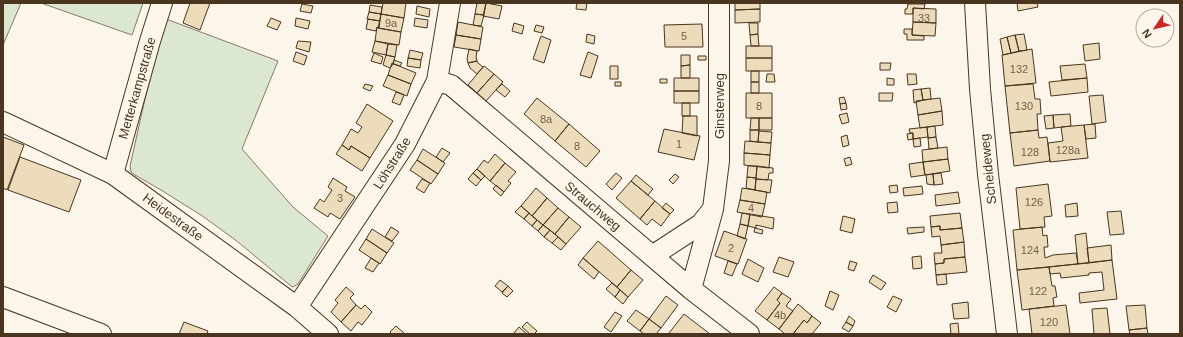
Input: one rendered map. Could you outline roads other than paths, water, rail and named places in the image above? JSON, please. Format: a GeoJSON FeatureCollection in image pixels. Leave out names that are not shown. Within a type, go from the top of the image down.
{"type":"FeatureCollection","features":[{"type":"Feature","properties":{"kind":"street","name":"Metterkampstraße"},"geometry":{"type":"LineString","coordinates":[[113,174],[162,3]]}},
{"type":"Feature","properties":{"kind":"street","name":"Löhstraße"},"geometry":{"type":"LineString","coordinates":[[297,307],[405,144],[437,81],[450,3]]}},
{"type":"Feature","properties":{"kind":"street","name":"Ginsterweg"},"geometry":{"type":"LineString","coordinates":[[691,290],[713,209],[719,161],[719,3]]}},
{"type":"Feature","properties":{"kind":"street","name":"Scheideweg"},"geometry":{"type":"LineString","coordinates":[[975,3],[980,89],[988,174],[1007,334]]}},
{"type":"Feature","properties":{"kind":"street","name":"Strauchweg"},"geometry":{"type":"LineString","coordinates":[[437,81],[451,85],[691,290],[749,334]]}},
{"type":"Feature","properties":{"kind":"street","name":"Heidestraße"},"geometry":{"type":"LineString","coordinates":[[3,122],[113,174],[297,307],[328,334]]}},
{"type":"Feature","properties":{"kind":"street"},"geometry":{"type":"LineString","coordinates":[[652,256],[701,224],[713,209]]}},
{"type":"Feature","properties":{"kind":"street"},"geometry":{"type":"LineString","coordinates":[[3,297],[101,334]]}}]}
